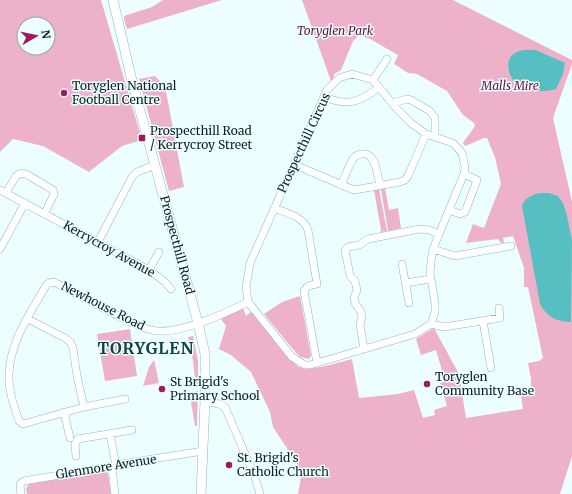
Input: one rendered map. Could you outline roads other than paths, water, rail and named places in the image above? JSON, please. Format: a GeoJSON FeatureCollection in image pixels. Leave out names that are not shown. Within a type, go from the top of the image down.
{"type":"FeatureCollection","features":[{"type":"Feature","properties":{"kind":"main road","name":"Prospecthill Road"},"geometry":{"type":"LineString","coordinates":[[113,0],[133,85],[206,354],[201,494]]}},
{"type":"Feature","properties":{"kind":"street"},"geometry":{"type":"LineString","coordinates":[[372,80],[387,59]]}},
{"type":"Feature","properties":{"kind":"street","name":"Prospecthill Circus"},"geometry":{"type":"LineString","coordinates":[[248,302],[246,287],[250,263],[295,165],[327,90],[339,78],[352,74],[372,80],[411,123],[426,134],[453,142],[462,153],[464,159],[464,174],[433,249],[431,279],[435,312],[431,324]]}},
{"type":"Feature","properties":{"kind":"street"},"geometry":{"type":"LineString","coordinates":[[324,97],[337,102],[351,102],[368,96],[379,87]]}},
{"type":"Feature","properties":{"kind":"street"},"geometry":{"type":"LineString","coordinates":[[392,103],[407,99],[430,111],[435,118],[435,136]]}},
{"type":"Feature","properties":{"kind":"street"},"geometry":{"type":"LineString","coordinates":[[295,165],[354,190],[405,180],[426,134]]}},
{"type":"Feature","properties":{"kind":"street"},"geometry":{"type":"LineString","coordinates":[[341,185],[354,157],[358,154],[364,153],[373,159],[380,185]]}},
{"type":"Feature","properties":{"kind":"street"},"geometry":{"type":"LineString","coordinates":[[98,242],[132,177],[137,172],[156,166]]}},
{"type":"Feature","properties":{"kind":"street","name":"Kerrycroy Avenue"},"geometry":{"type":"LineString","coordinates":[[45,213],[54,194],[53,190],[26,174],[21,173],[16,176],[3,192],[45,213],[149,270],[165,282],[171,289]]}},
{"type":"Feature","properties":{"kind":"street"},"geometry":{"type":"LineString","coordinates":[[449,210],[460,214],[465,212],[477,180],[464,174]]}},
{"type":"Feature","properties":{"kind":"street"},"geometry":{"type":"LineString","coordinates":[[0,249],[25,203]]}},
{"type":"Feature","properties":{"kind":"street"},"geometry":{"type":"LineString","coordinates":[[274,208],[305,222],[308,230],[317,284],[306,287],[304,291],[317,363]]}},
{"type":"Feature","properties":{"kind":"street"},"geometry":{"type":"LineString","coordinates":[[364,349],[360,325],[362,317],[354,298],[357,290],[355,281],[350,276],[345,250],[348,247],[359,245],[368,239],[420,229],[429,230],[439,234]]}},
{"type":"Feature","properties":{"kind":"street"},"geometry":{"type":"LineString","coordinates":[[433,249],[455,256],[511,246]]}},
{"type":"Feature","properties":{"kind":"street"},"geometry":{"type":"LineString","coordinates":[[149,270],[159,252]]}},
{"type":"Feature","properties":{"kind":"street"},"geometry":{"type":"LineString","coordinates":[[402,264],[409,303]]}},
{"type":"Feature","properties":{"kind":"street"},"geometry":{"type":"LineString","coordinates":[[405,284],[431,279]]}},
{"type":"Feature","properties":{"kind":"street","name":"Newhouse Road"},"geometry":{"type":"LineString","coordinates":[[64,412],[23,424],[19,421],[10,389],[9,374],[11,357],[16,340],[47,284],[52,282],[148,329],[166,331],[198,323]]}},
{"type":"Feature","properties":{"kind":"street"},"geometry":{"type":"LineString","coordinates":[[198,323],[226,313],[248,302],[292,357],[305,365],[310,365],[415,334],[431,324],[444,327],[500,318],[499,308]]}},
{"type":"Feature","properties":{"kind":"street"},"geometry":{"type":"LineString","coordinates":[[28,318],[70,342],[73,348],[77,376],[84,406]]}},
{"type":"Feature","properties":{"kind":"street"},"geometry":{"type":"LineString","coordinates":[[483,321],[490,368]]}},
{"type":"Feature","properties":{"kind":"street"},"geometry":{"type":"LineString","coordinates":[[70,438],[64,412],[84,406],[125,399]]}},
{"type":"Feature","properties":{"kind":"street"},"geometry":{"type":"LineString","coordinates":[[205,401],[225,407],[255,477],[260,494]]}},
{"type":"Feature","properties":{"kind":"street"},"geometry":{"type":"LineString","coordinates":[[76,456],[74,444],[78,439],[132,430]]}},
{"type":"Feature","properties":{"kind":"street"},"geometry":{"type":"LineString","coordinates":[[110,434],[114,467],[115,494]]}},
{"type":"Feature","properties":{"kind":"street","name":"Glenmore Avenue"},"geometry":{"type":"LineString","coordinates":[[21,494],[20,484],[24,480],[114,467],[203,451]]}},
{"type":"Feature","properties":{"kind":"water"},"geometry":{"type":"Polygon","coordinates":[[[536,50],[565,63],[563,74],[556,89],[543,91],[537,90],[521,86],[513,80],[508,68],[509,59],[515,53],[520,51],[536,50]]]}},
{"type":"Feature","properties":{"kind":"water"},"geometry":{"type":"Polygon","coordinates":[[[541,193],[549,193],[558,196],[563,203],[567,216],[572,240],[571,322],[553,318],[543,309],[540,304],[522,206],[529,197],[541,193]]]}},
{"type":"Feature","properties":{"kind":"place","name":"Toryglen National Football Centre"},"geometry":{"type":"Point","coordinates":[64,93]}},
{"type":"Feature","properties":{"kind":"place","name":"Prospecthill Road / Kerrycroy Street"},"geometry":{"type":"Point","coordinates":[142,138]}},
{"type":"Feature","properties":{"kind":"place","name":"Toryglen Community Base"},"geometry":{"type":"Point","coordinates":[427,384]}},
{"type":"Feature","properties":{"kind":"place","name":"St Brigid's Primary School"},"geometry":{"type":"Point","coordinates":[162,389]}},
{"type":"Feature","properties":{"kind":"place","name":"St. Brigid's Catholic Church"},"geometry":{"type":"Point","coordinates":[229,465]}},
{"type":"Feature","properties":{"kind":"district","name":"TORYGLEN"},"geometry":{"type":"Point","coordinates":[146,348]}},
{"type":"Feature","properties":{"kind":"park label","name":"Toryglen Park"},"geometry":{"type":"Point","coordinates":[335,31]}},
{"type":"Feature","properties":{"kind":"park label","name":"Malls Mire"},"geometry":{"type":"Point","coordinates":[510,86]}}]}
